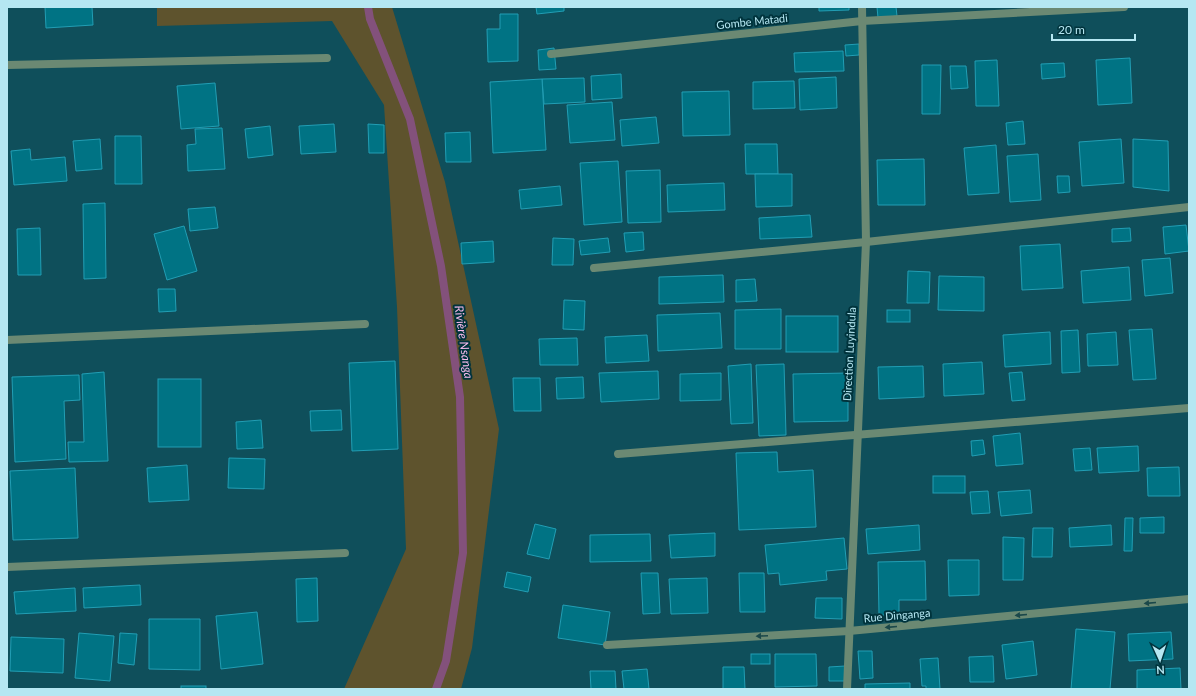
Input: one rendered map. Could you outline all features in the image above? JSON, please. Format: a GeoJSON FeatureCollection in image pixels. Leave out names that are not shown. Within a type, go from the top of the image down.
{"type":"FeatureCollection","features":[{"type":"Feature","properties":{"kind":"street","name":"Direction Luyindula"},"geometry":{"type":"LineString","coordinates":[[846,689],[856,434],[866,242],[862,7]]}},
{"type":"Feature","properties":{"kind":"street","name":"Gombe Matadi"},"geometry":{"type":"LineString","coordinates":[[551,54],[862,21],[1124,7]]}},
{"type":"Feature","properties":{"kind":"street"},"geometry":{"type":"LineString","coordinates":[[7,65],[327,58]]}},
{"type":"Feature","properties":{"kind":"street"},"geometry":{"type":"LineString","coordinates":[[594,268],[866,242],[1189,207]]}},
{"type":"Feature","properties":{"kind":"street"},"geometry":{"type":"LineString","coordinates":[[7,340],[365,324]]}},
{"type":"Feature","properties":{"kind":"street"},"geometry":{"type":"LineString","coordinates":[[618,454],[1189,408]]}},
{"type":"Feature","properties":{"kind":"street"},"geometry":{"type":"LineString","coordinates":[[7,567],[345,552]]}},
{"type":"Feature","properties":{"kind":"street","name":"Rue Dinganga"},"geometry":{"type":"LineString","coordinates":[[607,645],[849,631],[1189,599]]}},
{"type":"Feature","properties":{"kind":"shaded area"},"geometry":{"type":"Polygon","coordinates":[[[157,7],[392,7],[445,182],[499,429],[472,648],[461,689],[344,689],[406,549],[397,307],[384,105],[332,21],[157,26],[157,7]]]}},
{"type":"Feature","properties":{"kind":"building"},"geometry":{"type":"Polygon","coordinates":[[[45,7],[92,7],[93,25],[46,28],[45,7]]]}},
{"type":"Feature","properties":{"kind":"building"},"geometry":{"type":"Polygon","coordinates":[[[536,7],[564,7],[564,11],[537,14],[536,7]]]}},
{"type":"Feature","properties":{"kind":"building"},"geometry":{"type":"Polygon","coordinates":[[[819,7],[849,7],[849,10],[819,11],[819,7]]]}},
{"type":"Feature","properties":{"kind":"building"},"geometry":{"type":"Polygon","coordinates":[[[877,7],[896,7],[897,16],[878,18],[877,7]]]}},
{"type":"Feature","properties":{"kind":"building"},"geometry":{"type":"Polygon","coordinates":[[[500,14],[518,14],[518,61],[488,62],[487,29],[500,29],[500,14]]]}},
{"type":"Feature","properties":{"kind":"building"},"geometry":{"type":"Polygon","coordinates":[[[859,44],[859,55],[846,56],[845,45],[859,44]]]}},
{"type":"Feature","properties":{"kind":"building"},"geometry":{"type":"Polygon","coordinates":[[[554,48],[556,69],[539,70],[538,50],[554,48]]]}},
{"type":"Feature","properties":{"kind":"building"},"geometry":{"type":"Polygon","coordinates":[[[843,51],[844,71],[795,72],[794,53],[843,51]]]}},
{"type":"Feature","properties":{"kind":"building"},"geometry":{"type":"Polygon","coordinates":[[[1130,58],[1132,103],[1098,105],[1096,60],[1130,58]]]}},
{"type":"Feature","properties":{"kind":"building"},"geometry":{"type":"Polygon","coordinates":[[[997,60],[999,106],[976,106],[975,61],[997,60]]]}},
{"type":"Feature","properties":{"kind":"building"},"geometry":{"type":"Polygon","coordinates":[[[1064,63],[1065,77],[1042,79],[1041,64],[1064,63]]]}},
{"type":"Feature","properties":{"kind":"building"},"geometry":{"type":"Polygon","coordinates":[[[922,65],[941,65],[940,114],[922,114],[922,65]]]}},
{"type":"Feature","properties":{"kind":"building"},"geometry":{"type":"Polygon","coordinates":[[[950,66],[966,66],[968,88],[951,89],[950,66]]]}},
{"type":"Feature","properties":{"kind":"building"},"geometry":{"type":"Polygon","coordinates":[[[621,74],[622,98],[592,100],[591,76],[621,74]]]}},
{"type":"Feature","properties":{"kind":"building"},"geometry":{"type":"Polygon","coordinates":[[[836,77],[837,108],[800,110],[799,79],[836,77]]]}},
{"type":"Feature","properties":{"kind":"building"},"geometry":{"type":"Polygon","coordinates":[[[584,78],[585,102],[544,104],[542,79],[584,78]]]}},
{"type":"Feature","properties":{"kind":"building"},"geometry":{"type":"Polygon","coordinates":[[[542,79],[546,150],[493,153],[490,82],[542,79]]]}},
{"type":"Feature","properties":{"kind":"building"},"geometry":{"type":"Polygon","coordinates":[[[794,81],[795,108],[753,109],[753,82],[794,81]]]}},
{"type":"Feature","properties":{"kind":"building"},"geometry":{"type":"Polygon","coordinates":[[[215,83],[219,126],[181,129],[177,86],[215,83]]]}},
{"type":"Feature","properties":{"kind":"building"},"geometry":{"type":"Polygon","coordinates":[[[729,91],[730,135],[683,136],[682,92],[729,91]]]}},
{"type":"Feature","properties":{"kind":"building"},"geometry":{"type":"Polygon","coordinates":[[[612,102],[615,140],[570,143],[567,105],[612,102]]]}},
{"type":"Feature","properties":{"kind":"building"},"geometry":{"type":"Polygon","coordinates":[[[656,117],[659,143],[622,146],[620,120],[656,117]]]}},
{"type":"Feature","properties":{"kind":"building"},"geometry":{"type":"Polygon","coordinates":[[[1023,121],[1025,144],[1008,145],[1006,123],[1023,121]]]}},
{"type":"Feature","properties":{"kind":"building"},"geometry":{"type":"Polygon","coordinates":[[[334,124],[336,152],[301,154],[299,126],[334,124]]]}},
{"type":"Feature","properties":{"kind":"building"},"geometry":{"type":"Polygon","coordinates":[[[368,124],[384,125],[384,153],[369,153],[368,124]]]}},
{"type":"Feature","properties":{"kind":"building"},"geometry":{"type":"Polygon","coordinates":[[[270,126],[273,155],[248,158],[245,129],[270,126]]]}},
{"type":"Feature","properties":{"kind":"building"},"geometry":{"type":"Polygon","coordinates":[[[222,128],[225,169],[188,171],[187,145],[196,144],[195,129],[222,128]]]}},
{"type":"Feature","properties":{"kind":"building"},"geometry":{"type":"Polygon","coordinates":[[[470,132],[471,162],[446,162],[445,133],[470,132]]]}},
{"type":"Feature","properties":{"kind":"building"},"geometry":{"type":"Polygon","coordinates":[[[115,136],[141,136],[142,184],[115,184],[115,136]]]}},
{"type":"Feature","properties":{"kind":"building"},"geometry":{"type":"Polygon","coordinates":[[[100,139],[102,169],[76,171],[73,141],[100,139]]]}},
{"type":"Feature","properties":{"kind":"building"},"geometry":{"type":"Polygon","coordinates":[[[1121,139],[1124,183],[1082,186],[1079,142],[1121,139]]]}},
{"type":"Feature","properties":{"kind":"building"},"geometry":{"type":"Polygon","coordinates":[[[1133,139],[1168,141],[1169,191],[1133,187],[1133,139]]]}},
{"type":"Feature","properties":{"kind":"building"},"geometry":{"type":"Polygon","coordinates":[[[745,144],[777,144],[778,174],[746,174],[745,144]]]}},
{"type":"Feature","properties":{"kind":"building"},"geometry":{"type":"Polygon","coordinates":[[[996,145],[999,193],[968,195],[964,148],[996,145]]]}},
{"type":"Feature","properties":{"kind":"building"},"geometry":{"type":"Polygon","coordinates":[[[30,149],[31,160],[65,157],[67,181],[14,185],[11,151],[30,149]]]}},
{"type":"Feature","properties":{"kind":"building"},"geometry":{"type":"Polygon","coordinates":[[[1038,154],[1041,200],[1010,202],[1007,156],[1038,154]]]}},
{"type":"Feature","properties":{"kind":"building"},"geometry":{"type":"Polygon","coordinates":[[[924,159],[925,205],[878,205],[877,160],[924,159]]]}},
{"type":"Feature","properties":{"kind":"building"},"geometry":{"type":"Polygon","coordinates":[[[618,161],[622,222],[584,225],[580,163],[618,161]]]}},
{"type":"Feature","properties":{"kind":"building"},"geometry":{"type":"Polygon","coordinates":[[[660,170],[661,222],[628,223],[626,171],[660,170]]]}},
{"type":"Feature","properties":{"kind":"building"},"geometry":{"type":"Polygon","coordinates":[[[755,174],[792,174],[792,206],[756,207],[755,174]]]}},
{"type":"Feature","properties":{"kind":"building"},"geometry":{"type":"Polygon","coordinates":[[[1057,176],[1069,176],[1070,192],[1058,193],[1057,176]]]}},
{"type":"Feature","properties":{"kind":"building"},"geometry":{"type":"Polygon","coordinates":[[[724,183],[725,210],[668,212],[667,185],[724,183]]]}},
{"type":"Feature","properties":{"kind":"building"},"geometry":{"type":"Polygon","coordinates":[[[560,186],[562,205],[521,209],[519,190],[560,186]]]}},
{"type":"Feature","properties":{"kind":"building"},"geometry":{"type":"Polygon","coordinates":[[[105,203],[106,278],[84,279],[83,204],[105,203]]]}},
{"type":"Feature","properties":{"kind":"building"},"geometry":{"type":"Polygon","coordinates":[[[215,207],[218,228],[190,231],[188,209],[215,207]]]}},
{"type":"Feature","properties":{"kind":"building"},"geometry":{"type":"Polygon","coordinates":[[[810,215],[812,237],[760,239],[759,218],[810,215]]]}},
{"type":"Feature","properties":{"kind":"building"},"geometry":{"type":"Polygon","coordinates":[[[1186,225],[1189,251],[1165,254],[1163,227],[1186,225]]]}},
{"type":"Feature","properties":{"kind":"building"},"geometry":{"type":"Polygon","coordinates":[[[184,226],[197,271],[167,280],[154,234],[184,226]]]}},
{"type":"Feature","properties":{"kind":"building"},"geometry":{"type":"Polygon","coordinates":[[[40,228],[41,275],[18,275],[17,229],[40,228]]]}},
{"type":"Feature","properties":{"kind":"building"},"geometry":{"type":"Polygon","coordinates":[[[1130,228],[1131,241],[1112,242],[1112,229],[1130,228]]]}},
{"type":"Feature","properties":{"kind":"building"},"geometry":{"type":"Polygon","coordinates":[[[643,232],[644,250],[626,252],[624,233],[643,232]]]}},
{"type":"Feature","properties":{"kind":"building"},"geometry":{"type":"Polygon","coordinates":[[[553,238],[574,239],[573,265],[552,265],[553,238]]]}},
{"type":"Feature","properties":{"kind":"building"},"geometry":{"type":"Polygon","coordinates":[[[608,238],[610,252],[581,255],[579,241],[608,238]]]}},
{"type":"Feature","properties":{"kind":"building"},"geometry":{"type":"Polygon","coordinates":[[[493,241],[494,262],[462,264],[461,243],[493,241]]]}},
{"type":"Feature","properties":{"kind":"building"},"geometry":{"type":"Polygon","coordinates":[[[1060,244],[1063,288],[1022,290],[1020,246],[1060,244]]]}},
{"type":"Feature","properties":{"kind":"building"},"geometry":{"type":"Polygon","coordinates":[[[1170,258],[1173,293],[1145,296],[1142,260],[1170,258]]]}},
{"type":"Feature","properties":{"kind":"building"},"geometry":{"type":"Polygon","coordinates":[[[1129,267],[1131,300],[1083,303],[1081,271],[1129,267]]]}},
{"type":"Feature","properties":{"kind":"building"},"geometry":{"type":"Polygon","coordinates":[[[908,271],[930,272],[929,303],[907,303],[908,271]]]}},
{"type":"Feature","properties":{"kind":"building"},"geometry":{"type":"Polygon","coordinates":[[[723,275],[724,302],[659,304],[659,277],[723,275]]]}},
{"type":"Feature","properties":{"kind":"building"},"geometry":{"type":"Polygon","coordinates":[[[939,276],[984,277],[984,311],[938,310],[939,276]]]}},
{"type":"Feature","properties":{"kind":"building"},"geometry":{"type":"Polygon","coordinates":[[[755,279],[757,301],[736,302],[736,280],[755,279]]]}},
{"type":"Feature","properties":{"kind":"building"},"geometry":{"type":"Polygon","coordinates":[[[158,289],[175,289],[176,311],[159,312],[158,289]]]}},
{"type":"Feature","properties":{"kind":"building"},"geometry":{"type":"Polygon","coordinates":[[[564,300],[585,301],[584,330],[563,329],[564,300]]]}},
{"type":"Feature","properties":{"kind":"building"},"geometry":{"type":"Polygon","coordinates":[[[781,309],[781,349],[735,349],[735,310],[781,309]]]}},
{"type":"Feature","properties":{"kind":"building"},"geometry":{"type":"Polygon","coordinates":[[[887,310],[910,310],[910,322],[887,322],[887,310]]]}},
{"type":"Feature","properties":{"kind":"building"},"geometry":{"type":"Polygon","coordinates":[[[720,313],[722,348],[658,351],[657,315],[720,313]]]}},
{"type":"Feature","properties":{"kind":"building"},"geometry":{"type":"Polygon","coordinates":[[[786,316],[838,316],[838,352],[786,352],[786,316]]]}},
{"type":"Feature","properties":{"kind":"building"},"geometry":{"type":"Polygon","coordinates":[[[1152,329],[1156,379],[1133,380],[1129,330],[1152,329]]]}},
{"type":"Feature","properties":{"kind":"building"},"geometry":{"type":"Polygon","coordinates":[[[1078,330],[1080,372],[1062,373],[1061,331],[1078,330]]]}},
{"type":"Feature","properties":{"kind":"building"},"geometry":{"type":"Polygon","coordinates":[[[1050,332],[1051,364],[1005,367],[1003,335],[1050,332]]]}},
{"type":"Feature","properties":{"kind":"building"},"geometry":{"type":"Polygon","coordinates":[[[1116,332],[1118,365],[1088,366],[1087,334],[1116,332]]]}},
{"type":"Feature","properties":{"kind":"building"},"geometry":{"type":"Polygon","coordinates":[[[647,335],[649,361],[606,363],[605,337],[647,335]]]}},
{"type":"Feature","properties":{"kind":"building"},"geometry":{"type":"Polygon","coordinates":[[[577,338],[578,365],[540,365],[539,339],[577,338]]]}},
{"type":"Feature","properties":{"kind":"building"},"geometry":{"type":"Polygon","coordinates":[[[395,361],[398,449],[352,451],[349,363],[395,361]]]}},
{"type":"Feature","properties":{"kind":"building"},"geometry":{"type":"Polygon","coordinates":[[[982,362],[984,394],[944,396],[943,364],[982,362]]]}},
{"type":"Feature","properties":{"kind":"building"},"geometry":{"type":"Polygon","coordinates":[[[751,364],[753,423],[731,424],[728,366],[751,364]]]}},
{"type":"Feature","properties":{"kind":"building"},"geometry":{"type":"Polygon","coordinates":[[[784,364],[786,435],[759,436],[756,365],[784,364]]]}},
{"type":"Feature","properties":{"kind":"building"},"geometry":{"type":"Polygon","coordinates":[[[923,366],[924,397],[879,399],[878,367],[923,366]]]}},
{"type":"Feature","properties":{"kind":"building"},"geometry":{"type":"Polygon","coordinates":[[[658,371],[659,399],[601,402],[599,373],[658,371]]]}},
{"type":"Feature","properties":{"kind":"building"},"geometry":{"type":"Polygon","coordinates":[[[104,372],[108,461],[69,462],[68,442],[84,442],[82,374],[104,372]]]}},
{"type":"Feature","properties":{"kind":"building"},"geometry":{"type":"Polygon","coordinates":[[[1022,372],[1025,400],[1012,401],[1009,373],[1022,372]]]}},
{"type":"Feature","properties":{"kind":"building"},"geometry":{"type":"Polygon","coordinates":[[[721,373],[721,400],[680,401],[680,374],[721,373]]]}},
{"type":"Feature","properties":{"kind":"building"},"geometry":{"type":"Polygon","coordinates":[[[848,373],[848,421],[794,422],[793,374],[848,373]]]}},
{"type":"Feature","properties":{"kind":"building"},"geometry":{"type":"Polygon","coordinates":[[[79,375],[80,400],[64,401],[66,459],[15,462],[12,377],[79,375]]]}},
{"type":"Feature","properties":{"kind":"building"},"geometry":{"type":"Polygon","coordinates":[[[583,377],[584,398],[557,399],[556,378],[583,377]]]}},
{"type":"Feature","properties":{"kind":"building"},"geometry":{"type":"Polygon","coordinates":[[[513,378],[540,378],[541,411],[514,411],[513,378]]]}},
{"type":"Feature","properties":{"kind":"building"},"geometry":{"type":"Polygon","coordinates":[[[158,379],[201,379],[201,447],[158,447],[158,379]]]}},
{"type":"Feature","properties":{"kind":"building"},"geometry":{"type":"Polygon","coordinates":[[[341,410],[342,430],[311,431],[310,411],[341,410]]]}},
{"type":"Feature","properties":{"kind":"building"},"geometry":{"type":"Polygon","coordinates":[[[261,420],[263,448],[237,449],[236,422],[261,420]]]}},
{"type":"Feature","properties":{"kind":"building"},"geometry":{"type":"Polygon","coordinates":[[[1020,433],[1023,464],[996,466],[993,436],[1020,433]]]}},
{"type":"Feature","properties":{"kind":"building"},"geometry":{"type":"Polygon","coordinates":[[[983,440],[985,454],[972,456],[971,441],[983,440]]]}},
{"type":"Feature","properties":{"kind":"building"},"geometry":{"type":"Polygon","coordinates":[[[1138,446],[1139,471],[1099,473],[1097,448],[1138,446]]]}},
{"type":"Feature","properties":{"kind":"building"},"geometry":{"type":"Polygon","coordinates":[[[1090,448],[1092,470],[1075,471],[1073,449],[1090,448]]]}},
{"type":"Feature","properties":{"kind":"building"},"geometry":{"type":"Polygon","coordinates":[[[777,452],[778,472],[813,470],[816,527],[739,530],[736,453],[777,452]]]}},
{"type":"Feature","properties":{"kind":"building"},"geometry":{"type":"Polygon","coordinates":[[[229,458],[265,459],[264,489],[228,488],[229,458]]]}},
{"type":"Feature","properties":{"kind":"building"},"geometry":{"type":"Polygon","coordinates":[[[187,465],[189,500],[149,502],[147,468],[187,465]]]}},
{"type":"Feature","properties":{"kind":"building"},"geometry":{"type":"Polygon","coordinates":[[[1179,467],[1180,496],[1148,496],[1147,468],[1179,467]]]}},
{"type":"Feature","properties":{"kind":"building"},"geometry":{"type":"Polygon","coordinates":[[[75,468],[78,538],[13,540],[10,471],[75,468]]]}},
{"type":"Feature","properties":{"kind":"building"},"geometry":{"type":"Polygon","coordinates":[[[933,476],[965,476],[965,493],[933,493],[933,476]]]}},
{"type":"Feature","properties":{"kind":"building"},"geometry":{"type":"Polygon","coordinates":[[[1030,490],[1032,513],[1001,516],[998,492],[1030,490]]]}},
{"type":"Feature","properties":{"kind":"building"},"geometry":{"type":"Polygon","coordinates":[[[988,491],[990,513],[972,514],[970,492],[988,491]]]}},
{"type":"Feature","properties":{"kind":"building"},"geometry":{"type":"Polygon","coordinates":[[[1164,517],[1164,533],[1140,533],[1140,518],[1164,517]]]}},
{"type":"Feature","properties":{"kind":"building"},"geometry":{"type":"Polygon","coordinates":[[[1125,518],[1133,518],[1132,551],[1124,551],[1125,518]]]}},
{"type":"Feature","properties":{"kind":"building"},"geometry":{"type":"Polygon","coordinates":[[[535,524],[556,529],[549,559],[527,554],[535,524]]]}},
{"type":"Feature","properties":{"kind":"building"},"geometry":{"type":"Polygon","coordinates":[[[919,525],[920,550],[868,554],[866,529],[919,525]]]}},
{"type":"Feature","properties":{"kind":"building"},"geometry":{"type":"Polygon","coordinates":[[[1111,525],[1112,545],[1070,547],[1069,528],[1111,525]]]}},
{"type":"Feature","properties":{"kind":"building"},"geometry":{"type":"Polygon","coordinates":[[[1033,528],[1053,528],[1052,557],[1032,557],[1033,528]]]}},
{"type":"Feature","properties":{"kind":"building"},"geometry":{"type":"Polygon","coordinates":[[[715,533],[715,556],[671,558],[669,535],[715,533]]]}},
{"type":"Feature","properties":{"kind":"building"},"geometry":{"type":"Polygon","coordinates":[[[650,534],[651,561],[590,562],[590,535],[650,534]]]}},
{"type":"Feature","properties":{"kind":"building"},"geometry":{"type":"Polygon","coordinates":[[[1003,537],[1024,538],[1023,580],[1003,580],[1003,537]]]}},
{"type":"Feature","properties":{"kind":"building"},"geometry":{"type":"Polygon","coordinates":[[[844,538],[847,569],[826,571],[827,580],[780,585],[779,573],[768,574],[765,545],[844,538]]]}},
{"type":"Feature","properties":{"kind":"building"},"geometry":{"type":"Polygon","coordinates":[[[948,560],[979,560],[979,595],[949,596],[948,560]]]}},
{"type":"Feature","properties":{"kind":"building"},"geometry":{"type":"Polygon","coordinates":[[[925,561],[926,600],[899,600],[899,615],[879,615],[878,562],[925,561]]]}},
{"type":"Feature","properties":{"kind":"building"},"geometry":{"type":"Polygon","coordinates":[[[507,572],[531,577],[528,592],[504,587],[507,572]]]}},
{"type":"Feature","properties":{"kind":"building"},"geometry":{"type":"Polygon","coordinates":[[[641,573],[658,573],[660,613],[643,614],[641,573]]]}},
{"type":"Feature","properties":{"kind":"building"},"geometry":{"type":"Polygon","coordinates":[[[739,573],[764,573],[765,612],[740,612],[739,573]]]}},
{"type":"Feature","properties":{"kind":"building"},"geometry":{"type":"Polygon","coordinates":[[[317,578],[318,621],[297,622],[296,579],[317,578]]]}},
{"type":"Feature","properties":{"kind":"building"},"geometry":{"type":"Polygon","coordinates":[[[707,578],[708,613],[671,614],[669,579],[707,578]]]}},
{"type":"Feature","properties":{"kind":"building"},"geometry":{"type":"Polygon","coordinates":[[[140,585],[141,605],[84,608],[83,588],[140,585]]]}},
{"type":"Feature","properties":{"kind":"building"},"geometry":{"type":"Polygon","coordinates":[[[75,588],[76,611],[16,614],[14,592],[75,588]]]}},
{"type":"Feature","properties":{"kind":"building"},"geometry":{"type":"Polygon","coordinates":[[[816,598],[842,598],[842,619],[815,618],[816,598]]]}},
{"type":"Feature","properties":{"kind":"building"},"geometry":{"type":"Polygon","coordinates":[[[563,605],[610,612],[605,645],[558,638],[563,605]]]}},
{"type":"Feature","properties":{"kind":"building"},"geometry":{"type":"Polygon","coordinates":[[[257,612],[263,664],[221,669],[216,616],[257,612]]]}},
{"type":"Feature","properties":{"kind":"building"},"geometry":{"type":"Polygon","coordinates":[[[149,619],[200,619],[200,670],[149,669],[149,619]]]}},
{"type":"Feature","properties":{"kind":"building"},"geometry":{"type":"Polygon","coordinates":[[[1076,629],[1115,632],[1110,689],[1071,689],[1076,629]]]}},
{"type":"Feature","properties":{"kind":"building"},"geometry":{"type":"Polygon","coordinates":[[[1171,632],[1173,659],[1129,661],[1128,634],[1171,632]]]}},
{"type":"Feature","properties":{"kind":"building"},"geometry":{"type":"Polygon","coordinates":[[[79,633],[114,636],[110,681],[75,678],[79,633]]]}},
{"type":"Feature","properties":{"kind":"building"},"geometry":{"type":"Polygon","coordinates":[[[120,633],[137,634],[134,665],[118,663],[120,633]]]}},
{"type":"Feature","properties":{"kind":"building"},"geometry":{"type":"Polygon","coordinates":[[[11,637],[64,639],[63,673],[10,671],[11,637]]]}},
{"type":"Feature","properties":{"kind":"building"},"geometry":{"type":"Polygon","coordinates":[[[1033,641],[1037,675],[1006,679],[1002,645],[1033,641]]]}},
{"type":"Feature","properties":{"kind":"building"},"geometry":{"type":"Polygon","coordinates":[[[858,651],[872,651],[873,678],[860,679],[858,651]]]}},
{"type":"Feature","properties":{"kind":"building"},"geometry":{"type":"Polygon","coordinates":[[[751,654],[770,654],[770,664],[751,664],[751,654]]]}},
{"type":"Feature","properties":{"kind":"building"},"geometry":{"type":"Polygon","coordinates":[[[775,654],[816,654],[817,686],[775,687],[775,654]]]}},
{"type":"Feature","properties":{"kind":"building"},"geometry":{"type":"Polygon","coordinates":[[[993,656],[994,682],[970,682],[969,657],[993,656]]]}},
{"type":"Feature","properties":{"kind":"building"},"geometry":{"type":"Polygon","coordinates":[[[938,658],[940,689],[926,689],[926,686],[922,686],[920,659],[938,658]]]}},
{"type":"Feature","properties":{"kind":"building"},"geometry":{"type":"Polygon","coordinates":[[[845,666],[845,681],[829,681],[829,667],[845,666]]]}},
{"type":"Feature","properties":{"kind":"building"},"geometry":{"type":"Polygon","coordinates":[[[723,667],[744,667],[745,689],[723,689],[723,667]]]}},
{"type":"Feature","properties":{"kind":"building"},"geometry":{"type":"Polygon","coordinates":[[[1180,668],[1181,689],[1137,689],[1137,670],[1180,668]]]}},
{"type":"Feature","properties":{"kind":"building"},"geometry":{"type":"Polygon","coordinates":[[[647,669],[649,689],[624,689],[622,671],[647,669]]]}},
{"type":"Feature","properties":{"kind":"building"},"geometry":{"type":"Polygon","coordinates":[[[590,671],[615,671],[616,689],[591,689],[590,671]]]}},
{"type":"Feature","properties":{"kind":"building"},"geometry":{"type":"Polygon","coordinates":[[[910,683],[910,689],[865,689],[865,684],[910,683]]]}},
{"type":"Feature","properties":{"kind":"building"},"geometry":{"type":"Polygon","coordinates":[[[181,686],[206,686],[206,689],[181,689],[181,686]]]}},
{"type":"Feature","properties":{"kind":"waterway","name":"Rivière Nsanga"},"geometry":{"type":"LineString","coordinates":[[368,7],[370,19],[410,119],[441,266],[460,397],[463,553],[446,661],[436,689]]}}]}
